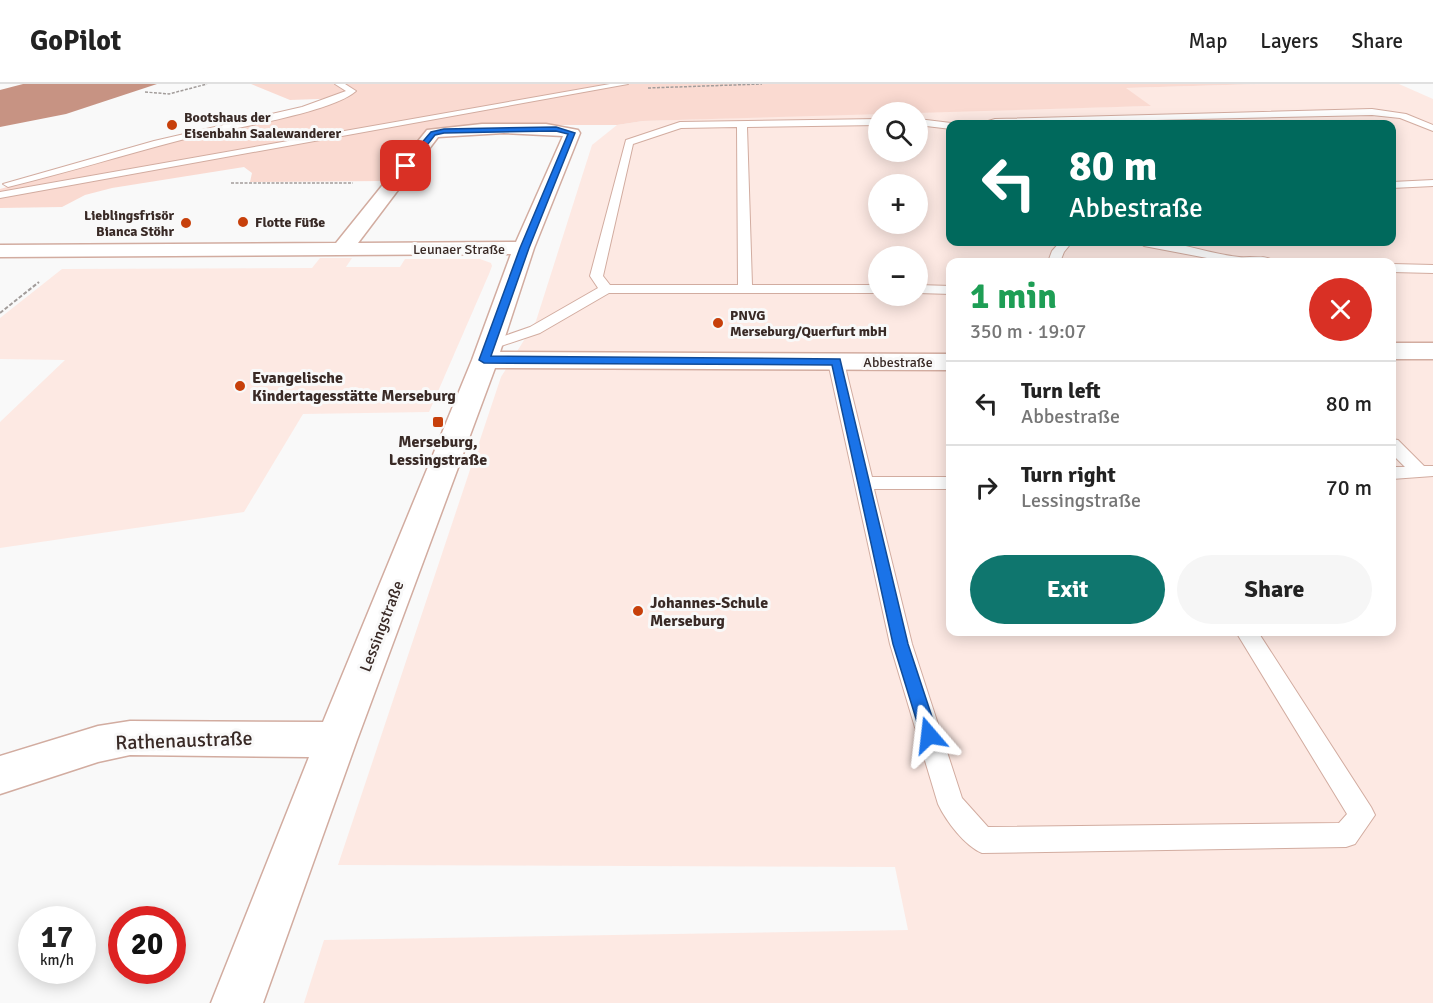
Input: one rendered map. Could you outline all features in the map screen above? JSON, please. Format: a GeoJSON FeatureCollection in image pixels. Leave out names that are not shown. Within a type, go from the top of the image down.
{"type":"FeatureCollection","features":[{"type":"Feature","properties":{"kind":"street","name":"Leunaer Straße"},"geometry":{"type":"LineString","coordinates":[[0,251],[524,248],[572,133],[566,130],[461,130],[433,133],[342,249]]}},
{"type":"Feature","properties":{"kind":"street","name":"Lessingstraße"},"geometry":{"type":"LineString","coordinates":[[237,1003],[336,740],[487,353],[524,248]]}},
{"type":"Feature","properties":{"kind":"street"},"geometry":{"type":"LineString","coordinates":[[1396,351],[1433,351]]}},
{"type":"Feature","properties":{"kind":"street","name":"Abbestraße"},"geometry":{"type":"LineString","coordinates":[[487,353],[836,362],[946,362]]}},
{"type":"Feature","properties":{"kind":"street","name":"Rathenaustraße"},"geometry":{"type":"LineString","coordinates":[[0,775],[98,744],[130,738],[336,740]]}},
{"type":"Feature","properties":{"kind":"lane"},"geometry":{"type":"LineString","coordinates":[[0,186],[204,132],[308,108],[346,97],[352,92],[339,84]]}},
{"type":"Feature","properties":{"kind":"lane"},"geometry":{"type":"LineString","coordinates":[[0,195],[624,84]]}},
{"type":"Feature","properties":{"kind":"lane"},"geometry":{"type":"LineString","coordinates":[[1047,120],[1372,112],[1401,114],[1433,128]]}},
{"type":"Feature","properties":{"kind":"lane"},"geometry":{"type":"LineString","coordinates":[[606,290],[596,276],[629,142],[680,125],[868,122]]}},
{"type":"Feature","properties":{"kind":"lane"},"geometry":{"type":"LineString","coordinates":[[928,123],[946,125]]}},
{"type":"Feature","properties":{"kind":"lane"},"geometry":{"type":"LineString","coordinates":[[742,124],[745,289]]}},
{"type":"Feature","properties":{"kind":"lane"},"geometry":{"type":"LineString","coordinates":[[1396,185],[1433,183]]}},
{"type":"Feature","properties":{"kind":"lane"},"geometry":{"type":"LineString","coordinates":[[1164,246],[1224,258]]}},
{"type":"Feature","properties":{"kind":"lane"},"geometry":{"type":"LineString","coordinates":[[1396,268],[1433,269]]}},
{"type":"Feature","properties":{"kind":"lane"},"geometry":{"type":"LineString","coordinates":[[487,353],[547,326],[606,290],[868,289]]}},
{"type":"Feature","properties":{"kind":"lane"},"geometry":{"type":"LineString","coordinates":[[928,290],[946,290]]}},
{"type":"Feature","properties":{"kind":"lane"},"geometry":{"type":"LineString","coordinates":[[836,362],[901,644],[951,804],[981,840],[1346,835],[1362,815],[1250,636]]}},
{"type":"Feature","properties":{"kind":"lane"},"geometry":{"type":"LineString","coordinates":[[1396,447],[1426,471]]}},
{"type":"Feature","properties":{"kind":"lane"},"geometry":{"type":"LineString","coordinates":[[1396,473],[1426,471]]}},
{"type":"Feature","properties":{"kind":"lane"},"geometry":{"type":"LineString","coordinates":[[865,483],[946,483]]}},
{"type":"Feature","properties":{"kind":"path"},"geometry":{"type":"LineString","coordinates":[[145,92],[159,96],[171,95],[207,84]]}},
{"type":"Feature","properties":{"kind":"path"},"geometry":{"type":"LineString","coordinates":[[595,89],[762,84]]}},
{"type":"Feature","properties":{"kind":"path"},"geometry":{"type":"LineString","coordinates":[[230,183],[393,183]]}},
{"type":"Feature","properties":{"kind":"path"},"geometry":{"type":"LineString","coordinates":[[0,313],[43,279]]}},
{"type":"Feature","properties":{"kind":"shaded area"},"geometry":{"type":"Polygon","coordinates":[[[23,84],[157,84],[66,114],[0,127],[0,90],[23,84]]]}},
{"type":"Feature","properties":{"kind":"shaded area"},"geometry":{"type":"Polygon","coordinates":[[[251,84],[1260,84],[1126,88],[1151,106],[928,113],[928,102],[868,102],[868,114],[643,121],[617,125],[463,125],[430,132],[384,181],[250,182],[252,173],[244,167],[112,188],[85,195],[62,207],[0,208],[0,189],[347,98],[290,100],[251,84]]]}},
{"type":"Feature","properties":{"kind":"shaded area"},"geometry":{"type":"Polygon","coordinates":[[[1260,84],[1399,84],[1433,99],[1433,1003],[304,1003],[324,940],[908,930],[895,867],[338,865],[501,377],[536,321],[592,145],[617,125],[643,121],[868,113],[868,162],[928,162],[928,112],[1150,106],[1125,88],[1260,84]]]}},
{"type":"Feature","properties":{"kind":"shaded area","name":"Evangelische Kindertagesstätte Merseburg"},"geometry":{"type":"Polygon","coordinates":[[[320,258],[352,258],[346,267],[400,267],[405,259],[480,259],[491,263],[489,274],[429,412],[303,414],[244,512],[0,548],[0,422],[65,360],[0,359],[0,318],[62,269],[312,268],[320,258]]]}},
{"type":"Feature","properties":{"kind":"place","name":"Bootshaus der Eisenbahn Saalewanderer"},"geometry":{"type":"Point","coordinates":[172,125]}},
{"type":"Feature","properties":{"kind":"place","name":"Flotte Füße"},"geometry":{"type":"Point","coordinates":[243,222]}},
{"type":"Feature","properties":{"kind":"place","name":"Lieblingsfrisör Bianca Stöhr"},"geometry":{"type":"Point","coordinates":[186,223]}},
{"type":"Feature","properties":{"kind":"place","name":"PNVG Merseburg/Querfurt mbH"},"geometry":{"type":"Point","coordinates":[718,323]}},
{"type":"Feature","properties":{"kind":"place","name":"Evangelische Kindertagesstätte Merseburg"},"geometry":{"type":"Point","coordinates":[240,386]}},
{"type":"Feature","properties":{"kind":"place","name":"Merseburg, Lessingstraße"},"geometry":{"type":"Point","coordinates":[438,422]}},
{"type":"Feature","properties":{"kind":"place","name":"Johannes-Schule Merseburg"},"geometry":{"type":"Point","coordinates":[638,611]}},
{"type":"Feature","properties":{"kind":"route"},"geometry":{"type":"LineString","coordinates":[[406,166],[433,133],[461,130],[556,129],[572,133],[524,248],[484,360],[836,362],[901,644],[929,735]]}}]}
